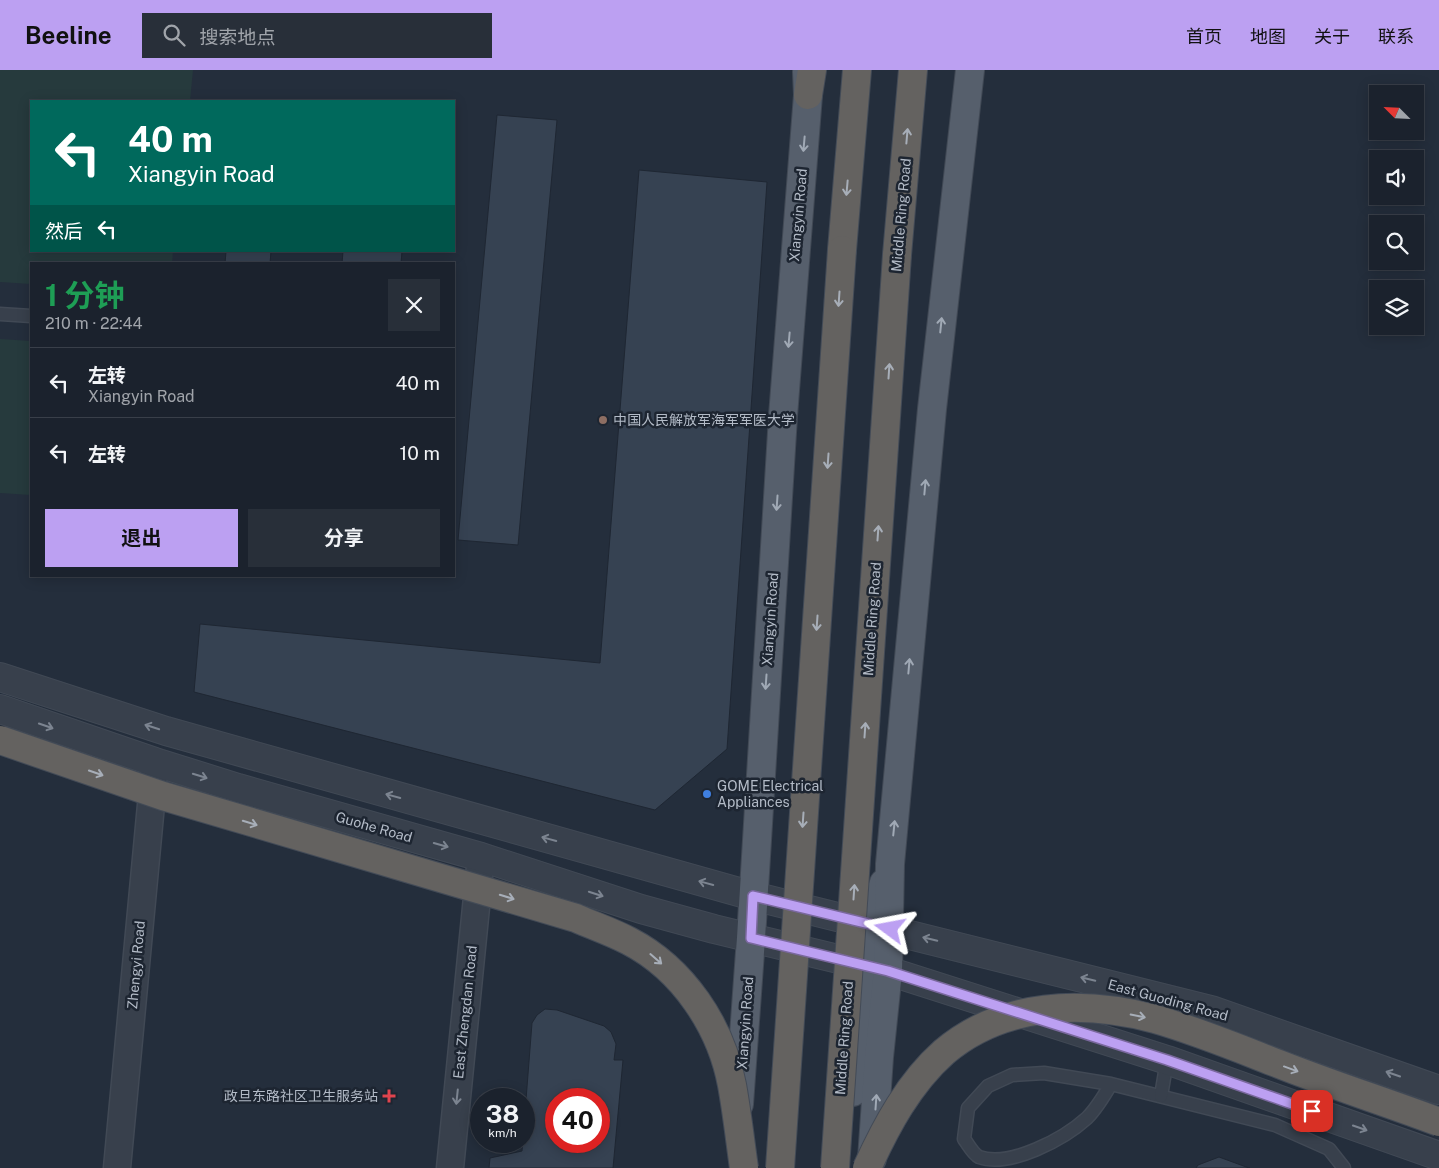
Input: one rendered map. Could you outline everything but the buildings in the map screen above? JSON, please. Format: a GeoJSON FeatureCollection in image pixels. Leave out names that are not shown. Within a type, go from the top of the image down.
{"type":"FeatureCollection","features":[{"type":"Feature","properties":{"kind":"highway"},"geometry":{"type":"LineString","coordinates":[[780,1168],[842,250],[857,70]]}},
{"type":"Feature","properties":{"kind":"highway","name":"Middle Ring Road"},"geometry":{"type":"LineString","coordinates":[[835,1168],[898,255],[913,70]]}},
{"type":"Feature","properties":{"kind":"highway"},"geometry":{"type":"LineString","coordinates":[[0,740],[163,796],[576,918],[629,941],[651,954],[674,975],[693,995],[710,1021],[732,1084],[744,1168]]}},
{"type":"Feature","properties":{"kind":"highway"},"geometry":{"type":"LineString","coordinates":[[867,1168],[882,1135],[901,1103],[943,1053],[969,1034],[997,1020],[1027,1012],[1064,1007],[1107,1009],[1153,1019],[1194,1031],[1439,1122]]}},
{"type":"Feature","properties":{"kind":"main road"},"geometry":{"type":"LineString","coordinates":[[846,1168],[877,968],[880,926],[890,864],[932,409],[970,70]]}},
{"type":"Feature","properties":{"kind":"main road","name":"Xiangyin Road"},"geometry":{"type":"LineString","coordinates":[[734,1168],[751,938],[783,416],[809,78]]}},
{"type":"Feature","properties":{"kind":"main road"},"geometry":{"type":"LineString","coordinates":[[871,1168],[879,1057],[877,968]]}},
{"type":"Feature","properties":{"kind":"street"},"geometry":{"type":"LineString","coordinates":[[0,677],[166,731],[753,896]]}},
{"type":"Feature","properties":{"kind":"street","name":"Guohe Road"},"geometry":{"type":"LineString","coordinates":[[0,709],[238,788],[481,857],[641,909],[877,968],[1167,1060],[1439,1156]]}},
{"type":"Feature","properties":{"kind":"street","name":"Zhengyi Road"},"geometry":{"type":"LineString","coordinates":[[118,1168],[155,762]]}},
{"type":"Feature","properties":{"kind":"street","name":"East Zhengdan Road"},"geometry":{"type":"LineString","coordinates":[[450,1168],[481,857]]}},
{"type":"Feature","properties":{"kind":"street","name":"East Guoding Road"},"geometry":{"type":"LineString","coordinates":[[753,896],[880,926],[1211,1010],[1439,1090]]}},
{"type":"Feature","properties":{"kind":"lane"},"geometry":{"type":"LineString","coordinates":[[0,314],[30,316]]}},
{"type":"Feature","properties":{"kind":"lane"},"geometry":{"type":"LineString","coordinates":[[1161,1096],[1167,1060]]}},
{"type":"Feature","properties":{"kind":"lane"},"geometry":{"type":"LineString","coordinates":[[1112,1084],[1088,1117],[1069,1134],[1038,1150],[999,1162],[978,1157],[964,1139],[968,1108],[988,1086],[1012,1075],[1044,1073],[1112,1084],[1275,1125],[1329,1149],[1344,1168]]}},
{"type":"Feature","properties":{"kind":"green space"},"geometry":{"type":"Polygon","coordinates":[[[0,70],[193,70],[190,100],[30,100],[30,252],[173,252],[172,262],[30,262],[30,284],[0,282],[0,70]]]}},
{"type":"Feature","properties":{"kind":"green space"},"geometry":{"type":"Polygon","coordinates":[[[0,339],[30,341],[30,495],[0,493],[0,339]]]}},
{"type":"Feature","properties":{"kind":"place","name":"中国人民解放军海军军医大学"},"geometry":{"type":"Point","coordinates":[603,420]}},
{"type":"Feature","properties":{"kind":"place","name":"GOME Electrical Appliances"},"geometry":{"type":"Point","coordinates":[707,794]}},
{"type":"Feature","properties":{"kind":"place","name":"政旦东路社区卫生服务站"},"geometry":{"type":"Point","coordinates":[389,1096]}},
{"type":"Feature","properties":{"kind":"route"},"geometry":{"type":"LineString","coordinates":[[890,929],[753,896],[751,938],[888,971],[1167,1060],[1312,1111]]}}]}
